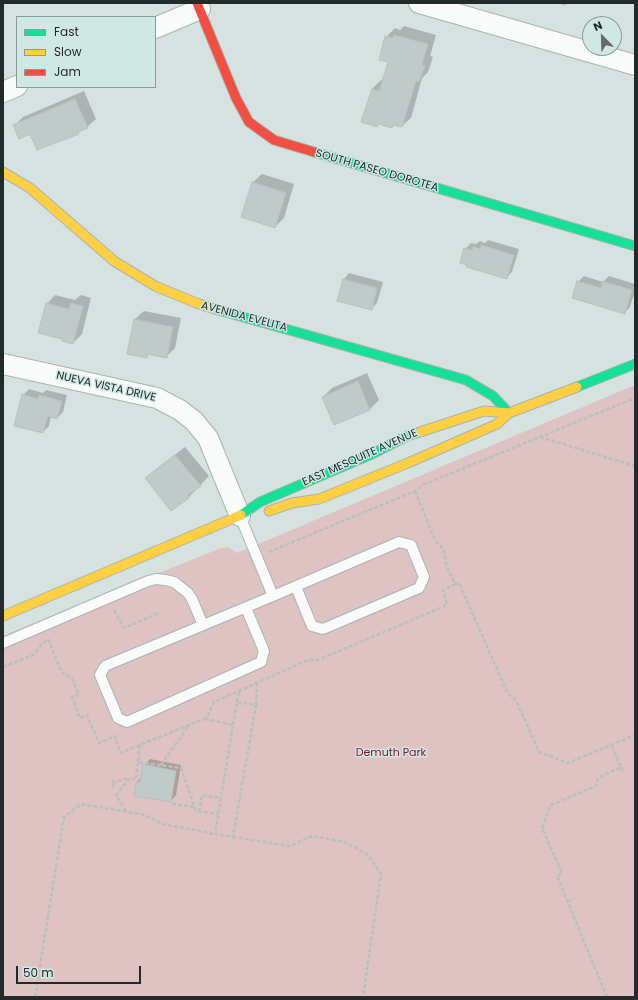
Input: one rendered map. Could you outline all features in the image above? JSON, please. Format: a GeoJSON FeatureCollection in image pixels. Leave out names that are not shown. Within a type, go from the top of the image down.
{"type":"FeatureCollection","features":[{"type":"Feature","properties":{"kind":"street"},"geometry":{"type":"LineString","coordinates":[[430,5],[635,65]]}},
{"type":"Feature","properties":{"kind":"street"},"geometry":{"type":"LineString","coordinates":[[156,27],[198,6]]}},
{"type":"Feature","properties":{"kind":"street","name":"SOUTH PASEO DOROTEA"},"geometry":{"type":"LineString","coordinates":[[198,6],[236,98],[249,122],[274,140],[635,246]]}},
{"type":"Feature","properties":{"kind":"street"},"geometry":{"type":"LineString","coordinates":[[3,92],[16,86]]}},
{"type":"Feature","properties":{"kind":"street","name":"AVENIDA EVELITA"},"geometry":{"type":"LineString","coordinates":[[3,172],[30,188],[114,261],[155,286],[199,304],[466,380],[493,396],[509,413]]}},
{"type":"Feature","properties":{"kind":"street","name":"EAST MESQUITE AVENUE"},"geometry":{"type":"LineString","coordinates":[[240,516],[265,512],[292,503],[319,499],[408,463],[497,424],[509,413],[635,364]]}},
{"type":"Feature","properties":{"kind":"street","name":"NUEVA VISTA DRIVE"},"geometry":{"type":"LineString","coordinates":[[3,365],[157,398],[180,410],[194,421],[208,438],[240,516]]}},
{"type":"Feature","properties":{"kind":"street","name":"EAST MESQUITE AVENUE"},"geometry":{"type":"LineString","coordinates":[[3,616],[240,516],[260,502],[372,454],[407,436],[484,411],[509,413]]}},
{"type":"Feature","properties":{"kind":"lane"},"geometry":{"type":"LineString","coordinates":[[240,516],[273,596]]}},
{"type":"Feature","properties":{"kind":"lane"},"geometry":{"type":"LineString","coordinates":[[246,608],[264,651],[261,662],[127,722],[118,718],[100,675],[105,666],[296,587],[399,542],[411,545],[424,577],[419,588],[323,629],[312,626],[296,587]]}},
{"type":"Feature","properties":{"kind":"lane"},"geometry":{"type":"LineString","coordinates":[[3,643],[148,581],[156,579],[174,582],[188,593],[204,625]]}},
{"type":"Feature","properties":{"kind":"path"},"geometry":{"type":"LineString","coordinates":[[268,553],[415,491],[425,484],[635,398]]}},
{"type":"Feature","properties":{"kind":"path"},"geometry":{"type":"LineString","coordinates":[[539,437],[635,466]]}},
{"type":"Feature","properties":{"kind":"path"},"geometry":{"type":"LineString","coordinates":[[415,491],[436,540],[444,550],[446,564],[455,584],[459,583],[508,694],[516,700],[539,752],[568,763],[635,735]]}},
{"type":"Feature","properties":{"kind":"path"},"geometry":{"type":"LineString","coordinates":[[108,613],[115,610],[124,628],[159,613]]}},
{"type":"Feature","properties":{"kind":"path"},"geometry":{"type":"LineString","coordinates":[[3,667],[32,655],[48,639],[54,636]]}},
{"type":"Feature","properties":{"kind":"path"},"geometry":{"type":"LineString","coordinates":[[233,837],[256,705],[257,682]]}},
{"type":"Feature","properties":{"kind":"path"},"geometry":{"type":"LineString","coordinates":[[215,834],[239,691]]}},
{"type":"Feature","properties":{"kind":"path"},"geometry":{"type":"LineString","coordinates":[[237,702],[256,705]]}},
{"type":"Feature","properties":{"kind":"path"},"geometry":{"type":"LineString","coordinates":[[204,719],[233,725]]}},
{"type":"Feature","properties":{"kind":"path"},"geometry":{"type":"LineString","coordinates":[[161,765],[188,725]]}},
{"type":"Feature","properties":{"kind":"path"},"geometry":{"type":"LineString","coordinates":[[112,787],[113,782],[136,778],[140,745]]}},
{"type":"Feature","properties":{"kind":"path"},"geometry":{"type":"LineString","coordinates":[[611,745],[623,773]]}},
{"type":"Feature","properties":{"kind":"path"},"geometry":{"type":"LineString","coordinates":[[138,762],[181,768],[196,811],[218,814]]}},
{"type":"Feature","properties":{"kind":"path"},"geometry":{"type":"LineString","coordinates":[[607,997],[557,876],[562,874],[542,828],[551,804],[596,786],[598,778],[621,767]]}},
{"type":"Feature","properties":{"kind":"path"},"geometry":{"type":"LineString","coordinates":[[126,811],[116,795],[130,778]]}},
{"type":"Feature","properties":{"kind":"path"},"geometry":{"type":"LineString","coordinates":[[199,812],[202,795],[221,798]]}},
{"type":"Feature","properties":{"kind":"path"},"geometry":{"type":"LineString","coordinates":[[35,997],[64,816],[81,804],[145,815],[162,824],[290,846],[312,836],[344,842],[369,856],[381,874],[363,997]]}},
{"type":"Feature","properties":{"kind":"path"},"geometry":{"type":"LineString","coordinates":[[172,804],[194,807]]}},
{"type":"Feature","properties":{"kind":"path"},"geometry":{"type":"LineString","coordinates":[[567,902],[573,899]]}},
{"type":"Feature","properties":{"kind":"green space","name":"Demuth Park"},"geometry":{"type":"Polygon","coordinates":[[[635,385],[635,997],[3,997],[3,636],[221,548],[228,547],[237,553],[635,385]]]}},
{"type":"Feature","properties":{"kind":"building"},"geometry":{"type":"Polygon","coordinates":[[[394,35],[428,44],[422,65],[425,66],[419,82],[416,81],[402,127],[393,125],[392,128],[378,124],[377,127],[361,122],[372,89],[379,91],[388,62],[379,60],[385,36],[393,38],[394,35]]]}},
{"type":"Feature","properties":{"kind":"building"},"geometry":{"type":"Polygon","coordinates":[[[75,99],[88,128],[78,132],[79,134],[37,150],[30,134],[19,139],[13,125],[75,99]]]}},
{"type":"Feature","properties":{"kind":"building"},"geometry":{"type":"Polygon","coordinates":[[[252,182],[286,193],[275,228],[241,217],[252,182]]]}},
{"type":"Feature","properties":{"kind":"building"},"geometry":{"type":"Polygon","coordinates":[[[481,245],[514,255],[507,279],[466,267],[467,265],[460,263],[464,248],[472,250],[473,246],[480,249],[481,245]]]}},
{"type":"Feature","properties":{"kind":"building"},"geometry":{"type":"Polygon","coordinates":[[[343,279],[377,288],[372,310],[337,301],[343,279]]]}},
{"type":"Feature","properties":{"kind":"building"},"geometry":{"type":"Polygon","coordinates":[[[577,281],[601,288],[602,281],[632,290],[625,314],[572,298],[577,281]]]}},
{"type":"Feature","properties":{"kind":"building"},"geometry":{"type":"Polygon","coordinates":[[[46,303],[69,309],[71,303],[83,306],[73,344],[62,341],[62,339],[38,333],[46,303]]]}},
{"type":"Feature","properties":{"kind":"building"},"geometry":{"type":"Polygon","coordinates":[[[134,319],[173,327],[167,358],[147,354],[147,358],[127,354],[134,319]]]}},
{"type":"Feature","properties":{"kind":"building"},"geometry":{"type":"Polygon","coordinates":[[[358,381],[370,410],[334,425],[322,397],[358,381]]]}},
{"type":"Feature","properties":{"kind":"building"},"geometry":{"type":"Polygon","coordinates":[[[22,394],[38,399],[39,395],[62,401],[57,419],[48,416],[43,433],[14,426],[22,394]]]}},
{"type":"Feature","properties":{"kind":"building"},"geometry":{"type":"Polygon","coordinates":[[[175,455],[201,486],[188,495],[189,498],[171,511],[145,478],[175,455]]]}},
{"type":"Feature","properties":{"kind":"building"},"geometry":{"type":"Polygon","coordinates":[[[143,764],[176,771],[171,802],[134,796],[136,782],[140,782],[143,764]]]}},
{"type":"Feature","properties":{"kind":"traffic: fast"},"geometry":{"type":"LineString","coordinates":[[314,152],[635,246]]}},
{"type":"Feature","properties":{"kind":"traffic: fast"},"geometry":{"type":"LineString","coordinates":[[215,309],[466,380],[493,396],[509,413]]}},
{"type":"Feature","properties":{"kind":"traffic: fast"},"geometry":{"type":"LineString","coordinates":[[577,387],[635,364]]}},
{"type":"Feature","properties":{"kind":"traffic: fast"},"geometry":{"type":"LineString","coordinates":[[241,515],[260,502],[372,454],[407,436],[420,432]]}},
{"type":"Feature","properties":{"kind":"traffic: slow"},"geometry":{"type":"LineString","coordinates":[[3,172],[30,188],[114,261],[155,286],[215,309]]}},
{"type":"Feature","properties":{"kind":"traffic: slow"},"geometry":{"type":"LineString","coordinates":[[269,511],[292,503],[319,499],[408,463],[497,424],[509,413],[577,387]]}},
{"type":"Feature","properties":{"kind":"traffic: slow"},"geometry":{"type":"LineString","coordinates":[[420,432],[484,411],[509,413]]}},
{"type":"Feature","properties":{"kind":"traffic: slow"},"geometry":{"type":"LineString","coordinates":[[3,616],[241,515]]}},
{"type":"Feature","properties":{"kind":"traffic: jam"},"geometry":{"type":"LineString","coordinates":[[197,3],[236,98],[249,122],[274,140],[314,152]]}}]}
